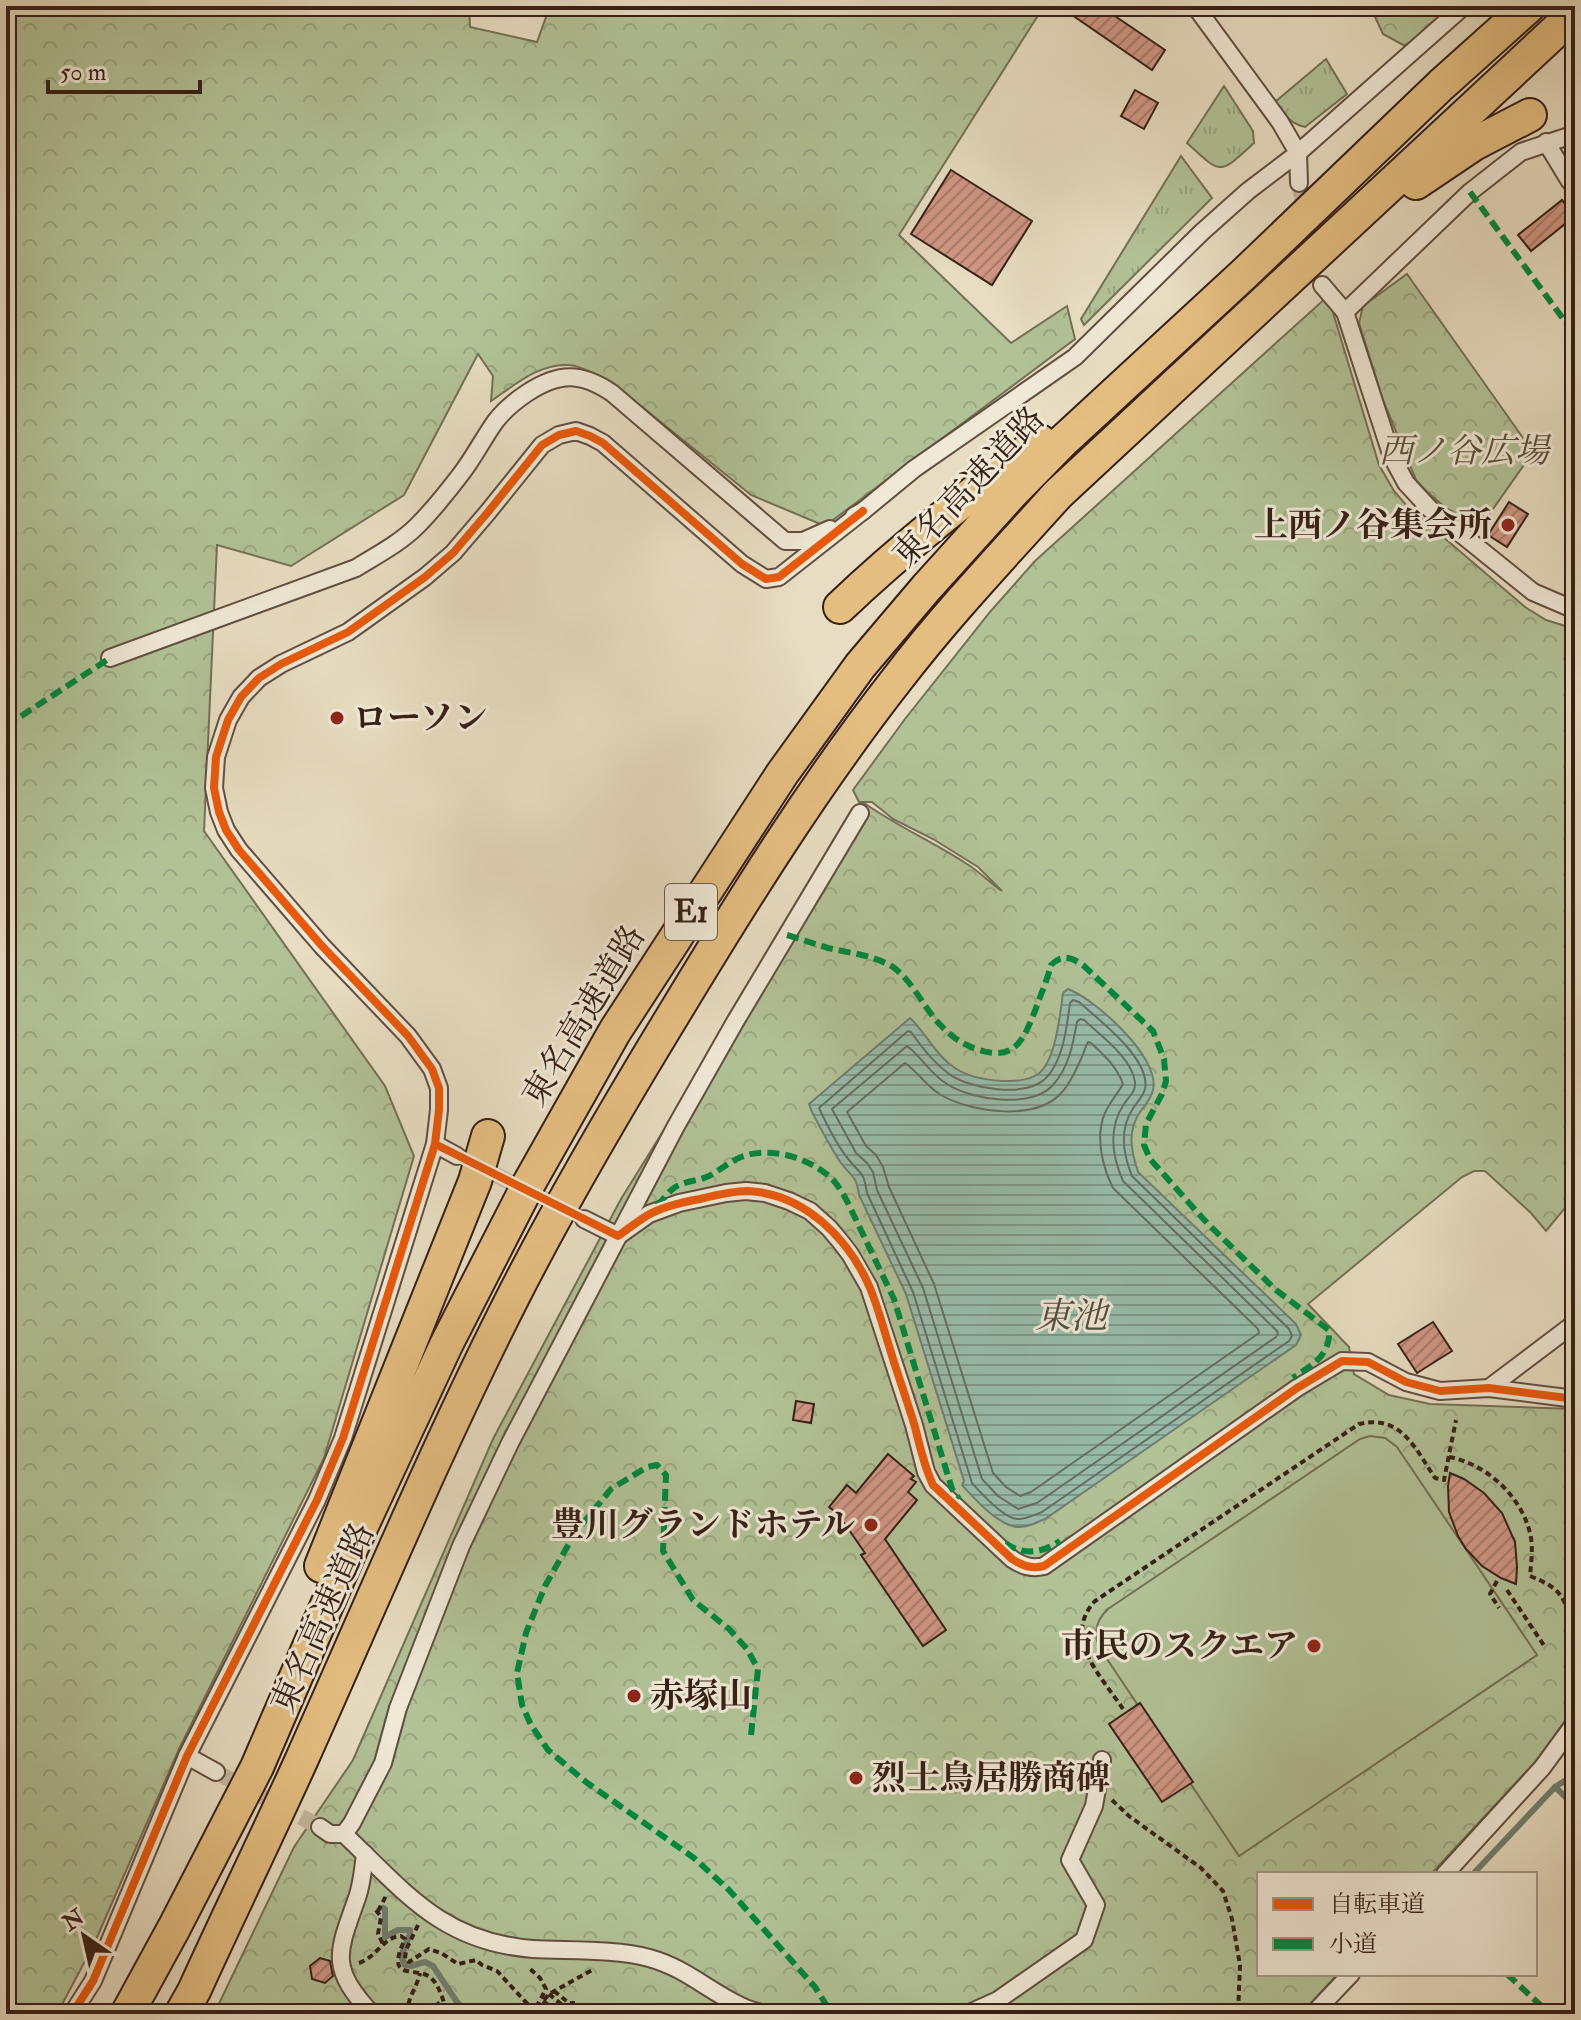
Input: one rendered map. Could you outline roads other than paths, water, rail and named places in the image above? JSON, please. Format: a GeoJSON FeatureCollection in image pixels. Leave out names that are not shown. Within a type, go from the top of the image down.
{"type":"FeatureCollection","features":[{"type":"Feature","properties":{"kind":"highway","name":"東名高速道路"},"geometry":{"type":"LineString","coordinates":[[127,2014],[257,1767],[352,1547],[447,1343],[528,1185],[623,1018],[782,774],[860,666],[1012,493],[1062,442],[1529,6]]}},
{"type":"Feature","properties":{"kind":"highway","name":"東名高速道路"},"geometry":{"type":"LineString","coordinates":[[181,2014],[293,1778],[421,1491],[516,1292],[598,1140],[738,907],[835,762],[899,676],[1058,494],[1575,13]]}},
{"type":"Feature","properties":{"kind":"highway"},"geometry":{"type":"LineString","coordinates":[[1331,241],[1474,144],[1530,115]]}},
{"type":"Feature","properties":{"kind":"highway"},"geometry":{"type":"LineString","coordinates":[[840,607],[958,503],[1161,350]]}},
{"type":"Feature","properties":{"kind":"highway"},"geometry":{"type":"LineString","coordinates":[[257,1767],[275,1693],[304,1610],[475,1181],[488,1136]]}},
{"type":"Feature","properties":{"kind":"street"},"geometry":{"type":"LineString","coordinates":[[1195,6],[1280,122],[1298,153],[1299,183]]}},
{"type":"Feature","properties":{"kind":"street"},"geometry":{"type":"LineString","coordinates":[[72,2014],[93,1981],[187,1756],[317,1500],[343,1438],[435,1144],[439,1088],[422,1053],[322,946],[239,850],[226,830],[214,788],[216,757],[228,720],[241,697],[259,678],[348,632],[425,577],[453,553],[542,445],[559,435],[576,431],[603,443],[742,564],[766,579],[779,577],[914,469],[1075,357],[1202,232],[1248,191],[1298,153],[1456,9]]}},
{"type":"Feature","properties":{"kind":"street"},"geometry":{"type":"LineString","coordinates":[[1345,312],[1470,192],[1521,152],[1575,134]]}},
{"type":"Feature","properties":{"kind":"street"},"geometry":{"type":"LineString","coordinates":[[1546,142],[1575,187]]}},
{"type":"Feature","properties":{"kind":"street"},"geometry":{"type":"LineString","coordinates":[[1322,285],[1345,312],[1392,457],[1406,483],[1430,509],[1533,592],[1575,610]]}},
{"type":"Feature","properties":{"kind":"street"},"geometry":{"type":"LineString","coordinates":[[110,658],[356,568],[387,549],[415,528],[433,508],[509,406],[551,379],[575,376],[595,382],[612,393],[785,541],[803,541],[863,511]]}},
{"type":"Feature","properties":{"kind":"street"},"geometry":{"type":"LineString","coordinates":[[344,1834],[383,1763],[398,1708],[461,1546],[511,1441],[676,1126],[860,813]]}},
{"type":"Feature","properties":{"kind":"street"},"geometry":{"type":"LineString","coordinates":[[435,1144],[457,1156]]}},
{"type":"Feature","properties":{"kind":"street"},"geometry":{"type":"LineString","coordinates":[[618,1236],[649,1214],[679,1203],[726,1193],[765,1193],[810,1211],[845,1247],[869,1287],[926,1472],[933,1485],[1012,1559],[1034,1568],[1044,1566],[1297,1388],[1342,1361],[1368,1362],[1406,1382],[1440,1391],[1489,1388],[1575,1399]]}},
{"type":"Feature","properties":{"kind":"street"},"geometry":{"type":"LineString","coordinates":[[584,1219],[618,1236]]}},
{"type":"Feature","properties":{"kind":"street"},"geometry":{"type":"LineString","coordinates":[[1489,1388],[1575,1323]]}},
{"type":"Feature","properties":{"kind":"street"},"geometry":{"type":"LineString","coordinates":[[1447,1872],[1542,1768],[1575,1723]]}},
{"type":"Feature","properties":{"kind":"street"},"geometry":{"type":"LineString","coordinates":[[187,1756],[216,1772]]}},
{"type":"Feature","properties":{"kind":"street"},"geometry":{"type":"LineString","coordinates":[[967,2014],[998,2000],[1084,1940],[1096,1905],[1070,1860],[1094,1806],[1102,1760]]}},
{"type":"Feature","properties":{"kind":"street"},"geometry":{"type":"LineString","coordinates":[[320,1827],[330,1834],[344,1834],[413,1901],[449,1926],[479,1940],[528,1949],[646,1957],[675,1966],[742,2007],[765,2014]]}},
{"type":"Feature","properties":{"kind":"street"},"geometry":{"type":"LineString","coordinates":[[365,1854],[358,1895],[341,1946],[341,1965],[356,1997],[372,2014]]}},
{"type":"Feature","properties":{"kind":"street"},"geometry":{"type":"LineString","coordinates":[[1313,2014],[1349,1976]]}},
{"type":"Feature","properties":{"kind":"water","name":"東池"},"geometry":{"type":"Polygon","coordinates":[[[1068,989],[1094,1004],[1124,1031],[1147,1062],[1153,1077],[1152,1093],[1133,1126],[1132,1149],[1138,1172],[1296,1324],[1301,1335],[1296,1345],[1045,1519],[1020,1527],[996,1518],[962,1485],[964,1481],[906,1294],[859,1195],[855,1180],[833,1151],[809,1104],[910,1018],[942,1057],[966,1074],[1002,1081],[1034,1076],[1049,1059],[1063,993],[1068,989]]]}},
{"type":"Feature","properties":{"kind":"waterway"},"geometry":{"type":"LineString","coordinates":[[1475,1872],[1555,1787],[1566,1780],[1575,1766]]}},
{"type":"Feature","properties":{"kind":"waterway"},"geometry":{"type":"LineString","coordinates":[[1555,1787],[1575,1806]]}},
{"type":"Feature","properties":{"kind":"waterway"},"geometry":{"type":"LineString","coordinates":[[383,1908],[385,1937],[398,1930],[410,1930],[401,1956],[405,1965],[425,1962],[433,1966],[457,2002],[470,2014]]}},
{"type":"Feature","properties":{"kind":"tunnel"},"geometry":{"type":"LineString","coordinates":[[1299,183],[1322,285]]}},
{"type":"Feature","properties":{"kind":"tunnel"},"geometry":{"type":"LineString","coordinates":[[474,1164],[584,1219]]}},
{"type":"Feature","properties":{"kind":"tunnel"},"geometry":{"type":"LineString","coordinates":[[216,1772],[320,1827]]}},
{"type":"Feature","properties":{"kind":"place","name":"上西ノ谷集会所"},"geometry":{"type":"Point","coordinates":[1508,525]}},
{"type":"Feature","properties":{"kind":"place","name":"ローソン"},"geometry":{"type":"Point","coordinates":[337,718]}},
{"type":"Feature","properties":{"kind":"place","name":"豊川グランドホテル"},"geometry":{"type":"Point","coordinates":[871,1525]}},
{"type":"Feature","properties":{"kind":"place","name":"市民のスクエア"},"geometry":{"type":"Point","coordinates":[1314,1646]}},
{"type":"Feature","properties":{"kind":"place","name":"赤塚山"},"geometry":{"type":"Point","coordinates":[634,1696]}},
{"type":"Feature","properties":{"kind":"place","name":"烈士鳥居勝商碑"},"geometry":{"type":"Point","coordinates":[856,1778]}},
{"type":"Feature","properties":{"kind":"park label","name":"西ノ谷広場"},"geometry":{"type":"Point","coordinates":[1464,451]}}]}
